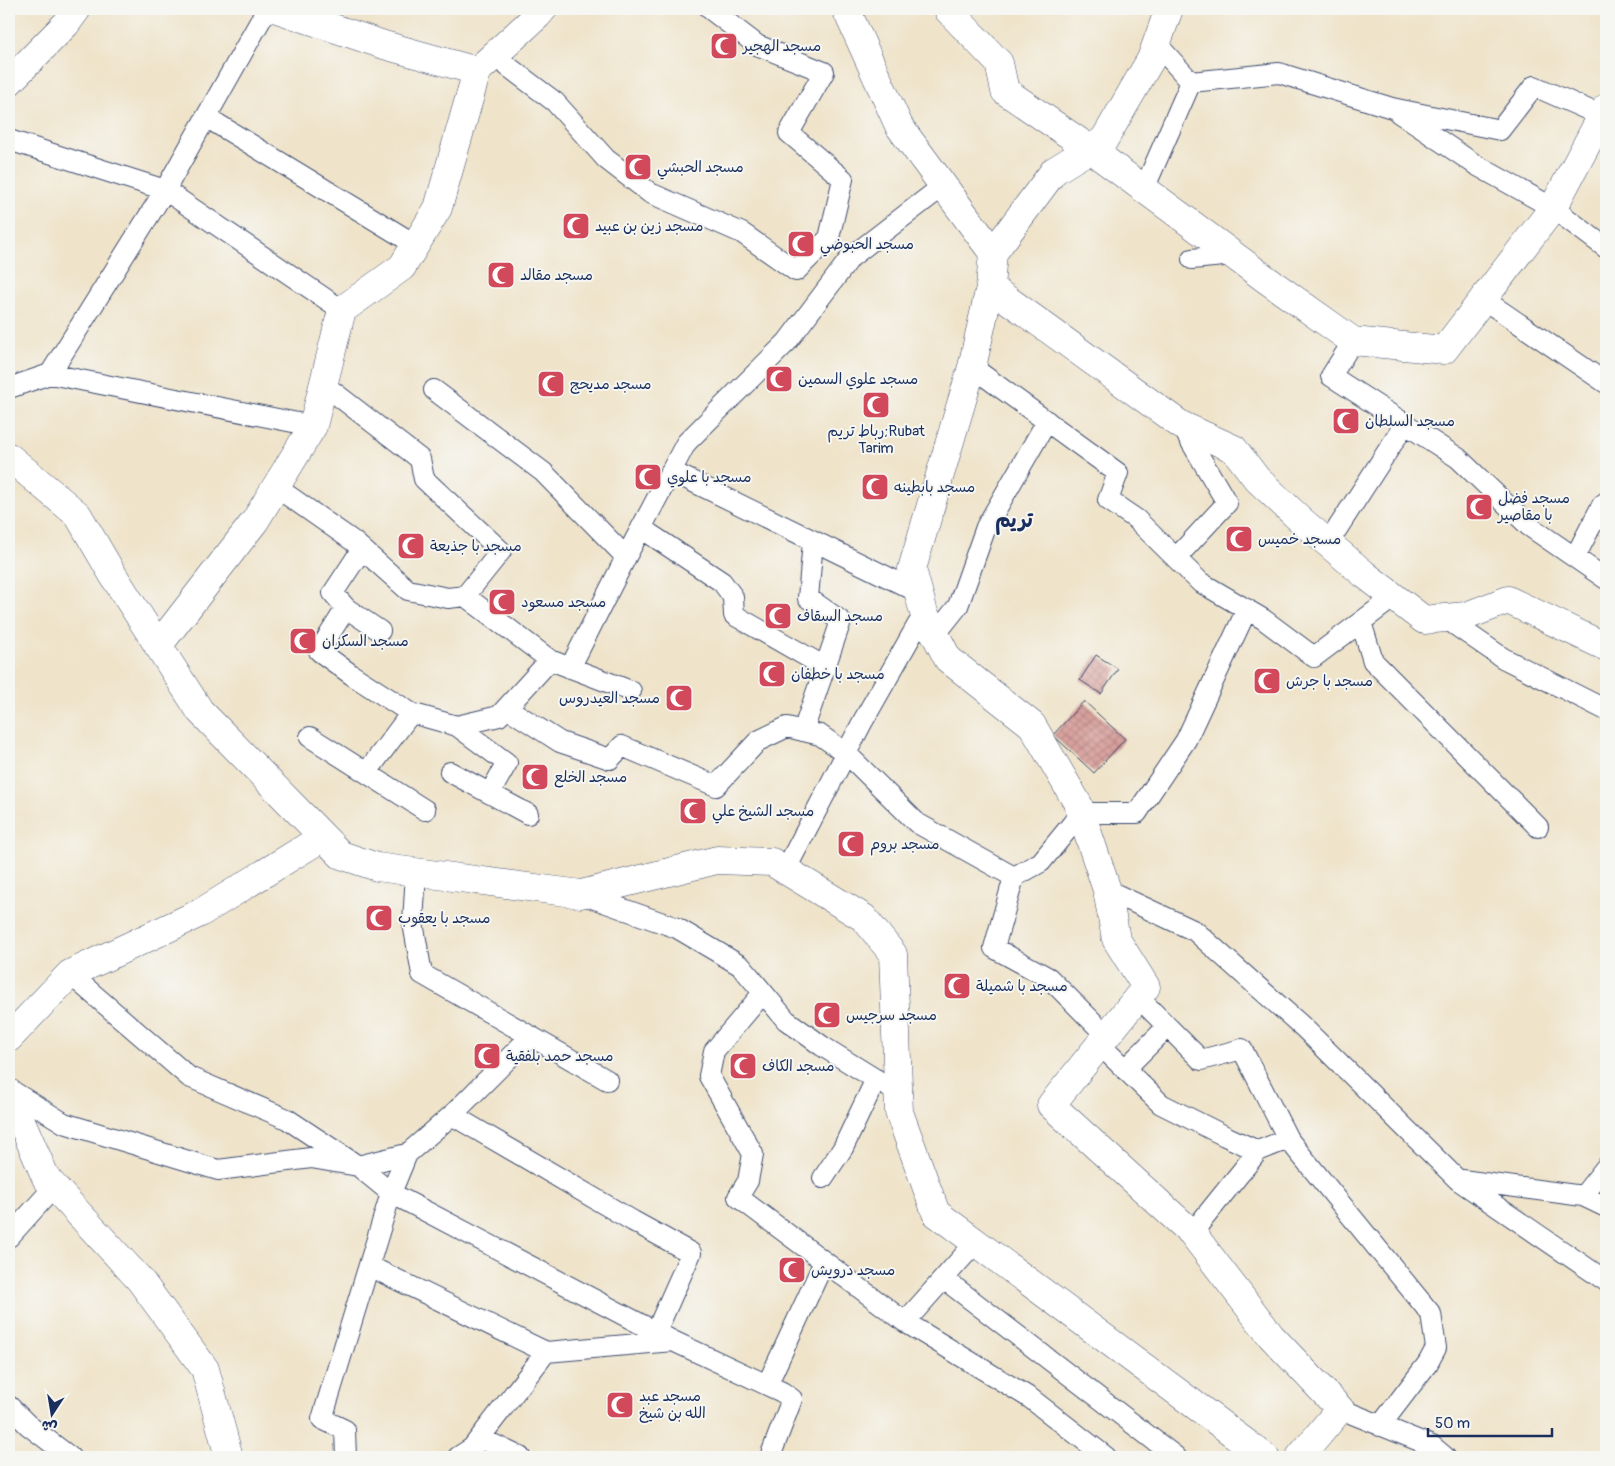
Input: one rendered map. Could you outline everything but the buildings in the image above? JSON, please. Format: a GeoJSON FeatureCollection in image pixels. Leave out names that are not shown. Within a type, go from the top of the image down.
{"type":"FeatureCollection","features":[{"type":"Feature","properties":{"kind":"street"},"geometry":{"type":"LineString","coordinates":[[9,82],[66,24],[78,9]]}},
{"type":"Feature","properties":{"kind":"street"},"geometry":{"type":"LineString","coordinates":[[50,374],[165,190],[267,9]]}},
{"type":"Feature","properties":{"kind":"street"},"geometry":{"type":"LineString","coordinates":[[277,9],[384,45],[485,63],[555,102],[606,159],[650,193],[742,233],[796,271],[828,238],[843,179],[789,133],[824,72],[757,45],[710,9]]}},
{"type":"Feature","properties":{"kind":"street"},"geometry":{"type":"LineString","coordinates":[[158,646],[255,522],[312,426],[342,310],[402,267],[438,208],[485,63],[543,9]]}},
{"type":"Feature","properties":{"kind":"street"},"geometry":{"type":"LineString","coordinates":[[846,9],[899,126],[993,253]]}},
{"type":"Feature","properties":{"kind":"street"},"geometry":{"type":"LineString","coordinates":[[1169,9],[1151,59],[1104,140],[1054,171],[993,253],[990,287],[972,366],[912,569],[924,613],[948,659],[1032,725],[1078,804],[1107,890],[1116,939],[1146,987],[1051,1105],[1192,1233],[1271,1336],[1340,1409],[1432,1446],[1445,1457]]}},
{"type":"Feature","properties":{"kind":"street"},"geometry":{"type":"LineString","coordinates":[[949,12],[998,63],[1005,90],[1090,149],[1354,341],[1444,350],[1553,208],[1604,112],[1534,86],[1500,130],[1392,108],[1279,73],[1191,82]]}},
{"type":"Feature","properties":{"kind":"street"},"geometry":{"type":"LineString","coordinates":[[1156,43],[1191,82]]}},
{"type":"Feature","properties":{"kind":"street"},"geometry":{"type":"LineString","coordinates":[[1144,189],[1191,82]]}},
{"type":"Feature","properties":{"kind":"street"},"geometry":{"type":"LineString","coordinates":[[1392,108],[1476,165],[1553,208],[1606,248]]}},
{"type":"Feature","properties":{"kind":"street"},"geometry":{"type":"LineString","coordinates":[[206,117],[416,245]]}},
{"type":"Feature","properties":{"kind":"street"},"geometry":{"type":"LineString","coordinates":[[9,140],[165,190],[342,310]]}},
{"type":"Feature","properties":{"kind":"street"},"geometry":{"type":"LineString","coordinates":[[570,668],[686,443],[787,342],[852,257],[943,186]]}},
{"type":"Feature","properties":{"kind":"street"},"geometry":{"type":"LineString","coordinates":[[1192,259],[1234,255]]}},
{"type":"Feature","properties":{"kind":"street"},"geometry":{"type":"LineString","coordinates":[[990,287],[1181,425],[1234,449],[1257,479],[1328,543],[1364,574],[1424,620],[1466,616],[1508,600],[1606,647]]}},
{"type":"Feature","properties":{"kind":"street"},"geometry":{"type":"LineString","coordinates":[[1483,300],[1606,383]]}},
{"type":"Feature","properties":{"kind":"street"},"geometry":{"type":"LineString","coordinates":[[1354,341],[1331,376],[1458,458],[1529,526],[1606,579]]}},
{"type":"Feature","properties":{"kind":"street"},"geometry":{"type":"LineString","coordinates":[[972,366],[1118,473],[1108,500],[1136,519],[1200,582],[1263,619],[1314,657],[1394,598]]}},
{"type":"Feature","properties":{"kind":"street"},"geometry":{"type":"LineString","coordinates":[[9,388],[50,374],[312,426]]}},
{"type":"Feature","properties":{"kind":"street"},"geometry":{"type":"LineString","coordinates":[[323,384],[420,459],[424,479],[501,551],[465,596]]}},
{"type":"Feature","properties":{"kind":"street"},"geometry":{"type":"LineString","coordinates":[[434,390],[543,472],[626,557]]}},
{"type":"Feature","properties":{"kind":"street"},"geometry":{"type":"LineString","coordinates":[[935,635],[958,606],[986,527],[1047,422]]}},
{"type":"Feature","properties":{"kind":"street"},"geometry":{"type":"LineString","coordinates":[[1328,543],[1405,424]]}},
{"type":"Feature","properties":{"kind":"street"},"geometry":{"type":"LineString","coordinates":[[1176,558],[1226,503],[1181,425]]}},
{"type":"Feature","properties":{"kind":"street"},"geometry":{"type":"LineString","coordinates":[[9,457],[78,515],[112,575],[200,711],[341,855],[377,867],[581,894],[677,928],[741,966],[786,1020],[822,1046],[898,1093]]}},
{"type":"Feature","properties":{"kind":"street"},"geometry":{"type":"LineString","coordinates":[[671,471],[918,592]]}},
{"type":"Feature","properties":{"kind":"street"},"geometry":{"type":"LineString","coordinates":[[276,487],[362,549],[408,590],[448,598],[465,596],[550,660],[631,691]]}},
{"type":"Feature","properties":{"kind":"street"},"geometry":{"type":"LineString","coordinates":[[1575,557],[1602,505],[1606,502]]}},
{"type":"Feature","properties":{"kind":"street"},"geometry":{"type":"LineString","coordinates":[[641,528],[722,582],[733,596],[734,615],[825,667]]}},
{"type":"Feature","properties":{"kind":"street"},"geometry":{"type":"LineString","coordinates":[[803,731],[842,621],[808,598],[813,541]]}},
{"type":"Feature","properties":{"kind":"street"},"geometry":{"type":"LineString","coordinates":[[362,549],[333,593],[346,608],[380,631]]}},
{"type":"Feature","properties":{"kind":"street"},"geometry":{"type":"LineString","coordinates":[[346,608],[319,650],[352,676],[411,713],[457,726],[507,763],[490,793]]}},
{"type":"Feature","properties":{"kind":"street"},"geometry":{"type":"LineString","coordinates":[[1081,813],[1137,813],[1186,740],[1247,609]]}},
{"type":"Feature","properties":{"kind":"street"},"geometry":{"type":"LineString","coordinates":[[1445,618],[1503,658],[1606,710]]}},
{"type":"Feature","properties":{"kind":"street"},"geometry":{"type":"LineString","coordinates":[[1362,622],[1373,660],[1538,828]]}},
{"type":"Feature","properties":{"kind":"street"},"geometry":{"type":"LineString","coordinates":[[785,871],[862,721],[918,624],[935,635]]}},
{"type":"Feature","properties":{"kind":"street"},"geometry":{"type":"LineString","coordinates":[[457,726],[499,716],[550,660]]}},
{"type":"Feature","properties":{"kind":"street"},"geometry":{"type":"LineString","coordinates":[[506,708],[560,742],[610,759],[622,746],[716,786],[758,741],[786,727],[820,735],[846,753],[917,823],[1014,878]]}},
{"type":"Feature","properties":{"kind":"street"},"geometry":{"type":"LineString","coordinates":[[367,772],[411,713]]}},
{"type":"Feature","properties":{"kind":"street"},"geometry":{"type":"LineString","coordinates":[[310,737],[425,810]]}},
{"type":"Feature","properties":{"kind":"street"},"geometry":{"type":"LineString","coordinates":[[450,772],[528,814]]}},
{"type":"Feature","properties":{"kind":"street"},"geometry":{"type":"LineString","coordinates":[[1081,813],[1041,862],[1014,878],[994,948],[1049,978],[1104,1040],[1125,1069],[1161,1104],[1258,1150]]}},
{"type":"Feature","properties":{"kind":"street"},"geometry":{"type":"LineString","coordinates":[[9,1038],[70,974],[200,913],[323,837]]}},
{"type":"Feature","properties":{"kind":"street"},"geometry":{"type":"LineString","coordinates":[[581,894],[717,860],[772,862],[864,918],[893,954],[899,1112],[936,1213],[1265,1457]]}},
{"type":"Feature","properties":{"kind":"street"},"geometry":{"type":"LineString","coordinates":[[416,872],[413,923],[422,974],[607,1080]]}},
{"type":"Feature","properties":{"kind":"street"},"geometry":{"type":"LineString","coordinates":[[1107,890],[1195,931],[1303,1028],[1458,1180],[1606,1281]]}},
{"type":"Feature","properties":{"kind":"street"},"geometry":{"type":"LineString","coordinates":[[70,974],[189,1077],[287,1120],[358,1166],[391,1193],[664,1337],[767,1385],[792,1399],[770,1457]]}},
{"type":"Feature","properties":{"kind":"street"},"geometry":{"type":"LineString","coordinates":[[763,993],[714,1051],[709,1076],[754,1154],[748,1181],[738,1197],[905,1322],[1030,1398],[1106,1457]]}},
{"type":"Feature","properties":{"kind":"street"},"geometry":{"type":"LineString","coordinates":[[1138,997],[1201,1060],[1242,1049],[1288,1139],[1430,1314],[1436,1348],[1428,1363],[1380,1426]]}},
{"type":"Feature","properties":{"kind":"street"},"geometry":{"type":"LineString","coordinates":[[1125,1069],[1167,1027]]}},
{"type":"Feature","properties":{"kind":"street"},"geometry":{"type":"LineString","coordinates":[[346,1457],[345,1430],[322,1419],[391,1193],[407,1154],[452,1115],[531,1036]]}},
{"type":"Feature","properties":{"kind":"street"},"geometry":{"type":"LineString","coordinates":[[823,1178],[843,1148],[876,1079]]}},
{"type":"Feature","properties":{"kind":"street"},"geometry":{"type":"LineString","coordinates":[[9,1091],[64,1122],[218,1170],[312,1158],[358,1166],[407,1154]]}},
{"type":"Feature","properties":{"kind":"street"},"geometry":{"type":"LineString","coordinates":[[9,1091],[46,1178],[140,1280],[205,1369],[229,1457]]}},
{"type":"Feature","properties":{"kind":"street"},"geometry":{"type":"LineString","coordinates":[[452,1115],[633,1221],[692,1253],[664,1337]]}},
{"type":"Feature","properties":{"kind":"street"},"geometry":{"type":"LineString","coordinates":[[1192,1233],[1258,1150],[1288,1139]]}},
{"type":"Feature","properties":{"kind":"street"},"geometry":{"type":"LineString","coordinates":[[1583,1196],[1606,1166]]}},
{"type":"Feature","properties":{"kind":"street"},"geometry":{"type":"LineString","coordinates":[[1458,1180],[1583,1196],[1606,1207]]}},
{"type":"Feature","properties":{"kind":"street"},"geometry":{"type":"LineString","coordinates":[[9,1237],[54,1187]]}},
{"type":"Feature","properties":{"kind":"street"},"geometry":{"type":"LineString","coordinates":[[905,1322],[976,1242]]}},
{"type":"Feature","properties":{"kind":"street"},"geometry":{"type":"LineString","coordinates":[[767,1385],[824,1262]]}},
{"type":"Feature","properties":{"kind":"street"},"geometry":{"type":"LineString","coordinates":[[369,1266],[546,1352],[664,1337]]}},
{"type":"Feature","properties":{"kind":"street"},"geometry":{"type":"LineString","coordinates":[[944,1279],[1176,1457]]}},
{"type":"Feature","properties":{"kind":"street"},"geometry":{"type":"LineString","coordinates":[[458,1457],[472,1448],[546,1352]]}},
{"type":"Feature","properties":{"kind":"street"},"geometry":{"type":"LineString","coordinates":[[9,1406],[28,1425],[70,1457]]}},
{"type":"Feature","properties":{"kind":"street"},"geometry":{"type":"LineString","coordinates":[[1300,1457],[1340,1409]]}},
{"type":"Feature","properties":{"kind":"street"},"geometry":{"type":"LineString","coordinates":[[480,1438],[520,1457]]}},
{"type":"Feature","properties":{"kind":"place","name":"مسجد الهجير"},"geometry":{"type":"Point","coordinates":[724,46]}},
{"type":"Feature","properties":{"kind":"place","name":"مسجد الحبشي"},"geometry":{"type":"Point","coordinates":[638,167]}},
{"type":"Feature","properties":{"kind":"place","name":"مسجد زين بن عبيد"},"geometry":{"type":"Point","coordinates":[576,226]}},
{"type":"Feature","properties":{"kind":"place","name":"مسجد الحبوضي"},"geometry":{"type":"Point","coordinates":[801,244]}},
{"type":"Feature","properties":{"kind":"place","name":"مسجد مقالد"},"geometry":{"type":"Point","coordinates":[501,275]}},
{"type":"Feature","properties":{"kind":"place","name":"مسجد علوي السمين"},"geometry":{"type":"Point","coordinates":[779,379]}},
{"type":"Feature","properties":{"kind":"place","name":"مسجد مديحج"},"geometry":{"type":"Point","coordinates":[551,384]}},
{"type":"Feature","properties":{"kind":"place","name":"رباط تريم;Rubat Tarim"},"geometry":{"type":"Point","coordinates":[876,405]}},
{"type":"Feature","properties":{"kind":"place","name":"مسجد السلطان"},"geometry":{"type":"Point","coordinates":[1346,421]}},
{"type":"Feature","properties":{"kind":"place","name":"مسجد با علوي"},"geometry":{"type":"Point","coordinates":[648,477]}},
{"type":"Feature","properties":{"kind":"place","name":"مسجد بابطينه"},"geometry":{"type":"Point","coordinates":[875,487]}},
{"type":"Feature","properties":{"kind":"place","name":"مسجد فضل با مقاصير"},"geometry":{"type":"Point","coordinates":[1479,507]}},
{"type":"Feature","properties":{"kind":"place","name":"مسجد خميس"},"geometry":{"type":"Point","coordinates":[1239,539]}},
{"type":"Feature","properties":{"kind":"place","name":"مسجد با جذيعة"},"geometry":{"type":"Point","coordinates":[411,546]}},
{"type":"Feature","properties":{"kind":"place","name":"مسجد مسعود"},"geometry":{"type":"Point","coordinates":[502,602]}},
{"type":"Feature","properties":{"kind":"place","name":"مسجد السقاف"},"geometry":{"type":"Point","coordinates":[778,616]}},
{"type":"Feature","properties":{"kind":"place","name":"مسجد السكران"},"geometry":{"type":"Point","coordinates":[303,641]}},
{"type":"Feature","properties":{"kind":"place","name":"مسجد با خطفان"},"geometry":{"type":"Point","coordinates":[772,674]}},
{"type":"Feature","properties":{"kind":"place","name":"مسجد با جرش"},"geometry":{"type":"Point","coordinates":[1267,681]}},
{"type":"Feature","properties":{"kind":"place","name":"مسجد العيدروس"},"geometry":{"type":"Point","coordinates":[679,698]}},
{"type":"Feature","properties":{"kind":"place","name":"مسجد الخلع"},"geometry":{"type":"Point","coordinates":[535,777]}},
{"type":"Feature","properties":{"kind":"place","name":"مسجد الشيخ علي"},"geometry":{"type":"Point","coordinates":[693,811]}},
{"type":"Feature","properties":{"kind":"place","name":"مسجد بروم"},"geometry":{"type":"Point","coordinates":[851,844]}},
{"type":"Feature","properties":{"kind":"place","name":"مسجد با يعقوب"},"geometry":{"type":"Point","coordinates":[379,918]}},
{"type":"Feature","properties":{"kind":"place","name":"مسجد با شميلة"},"geometry":{"type":"Point","coordinates":[957,986]}},
{"type":"Feature","properties":{"kind":"place","name":"مسجد سرجيس"},"geometry":{"type":"Point","coordinates":[827,1015]}},
{"type":"Feature","properties":{"kind":"place","name":"مسجد حمد بلفقية"},"geometry":{"type":"Point","coordinates":[487,1056]}},
{"type":"Feature","properties":{"kind":"place","name":"مسجد الكاف"},"geometry":{"type":"Point","coordinates":[743,1066]}},
{"type":"Feature","properties":{"kind":"place","name":"مسجد درويش"},"geometry":{"type":"Point","coordinates":[792,1270]}},
{"type":"Feature","properties":{"kind":"place","name":"مسجد عبد الله بن شيخ"},"geometry":{"type":"Point","coordinates":[620,1405]}},
{"type":"Feature","properties":{"kind":"district","name":"تريم"},"geometry":{"type":"Point","coordinates":[1014,520]}}]}
